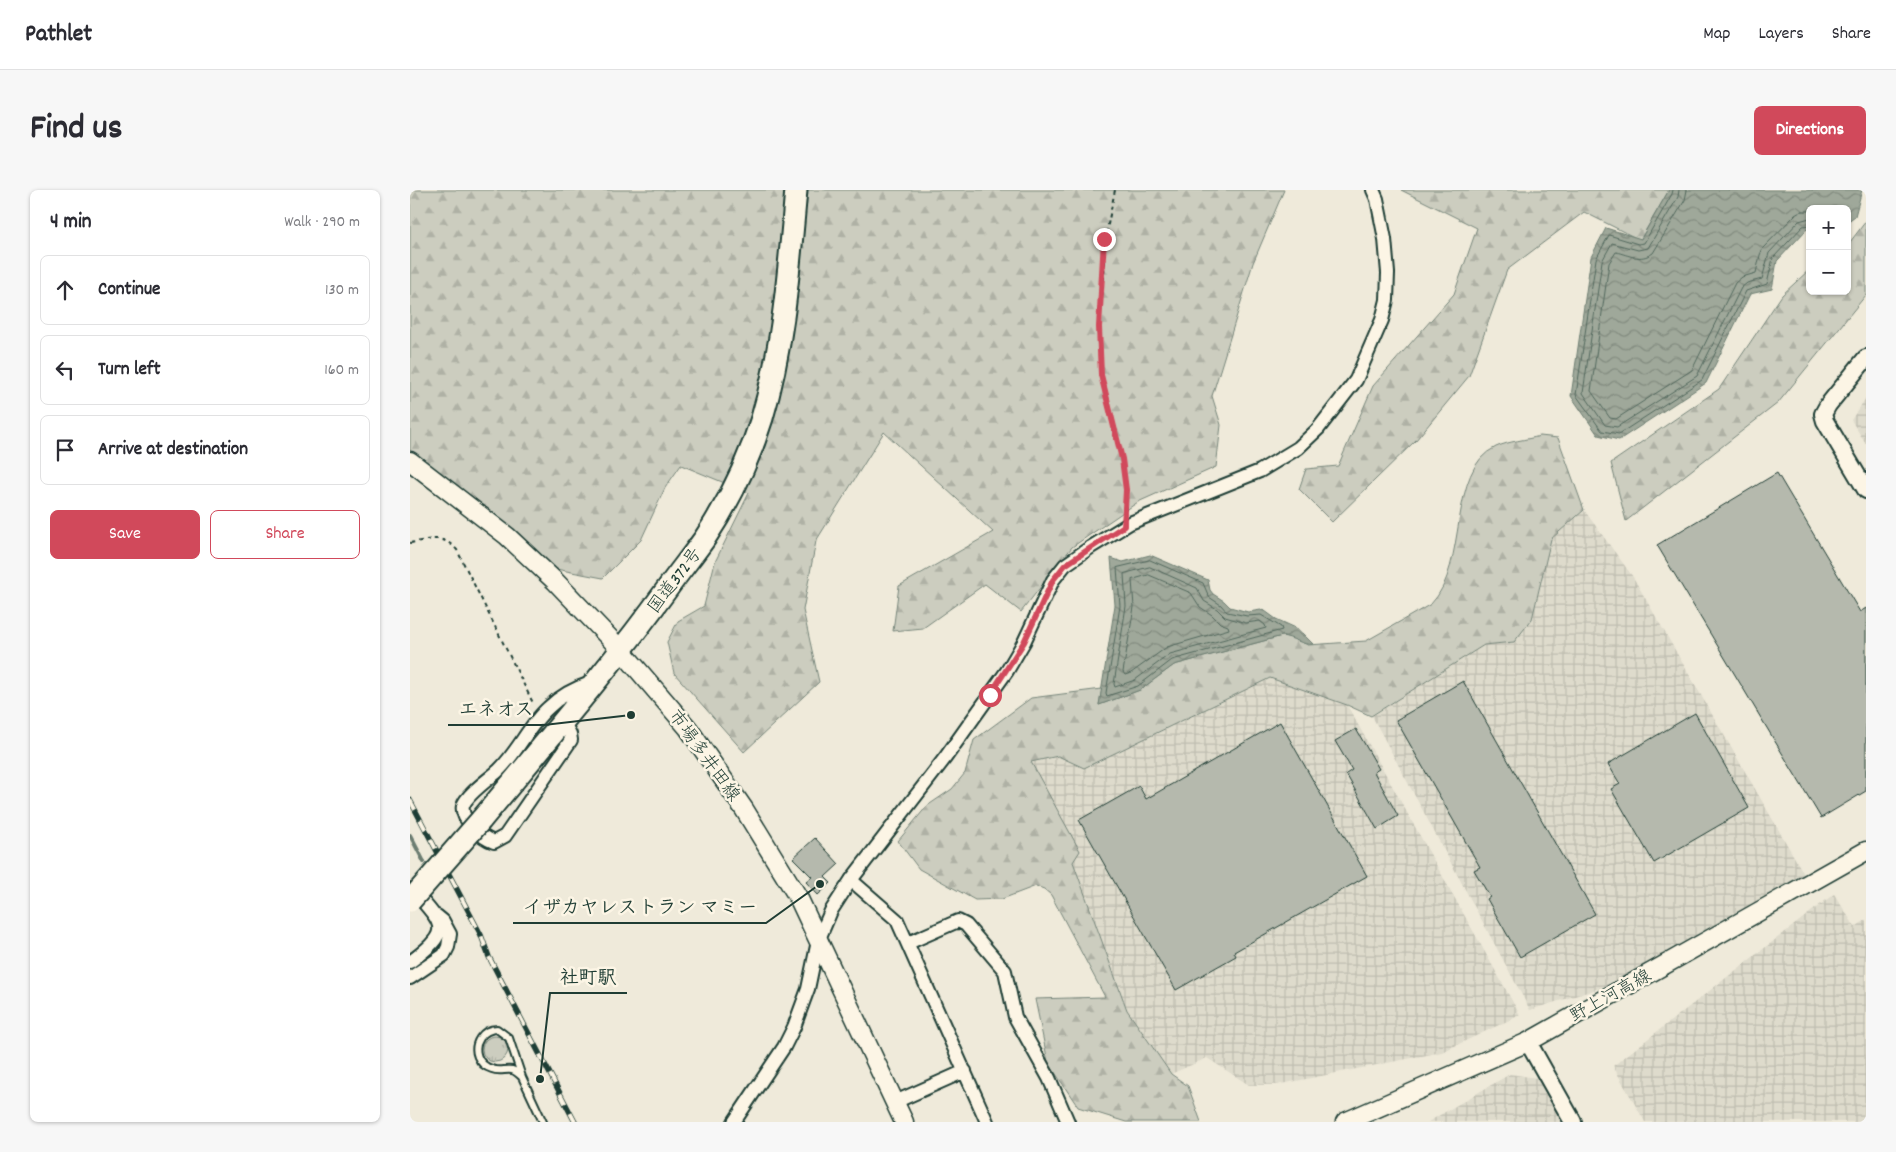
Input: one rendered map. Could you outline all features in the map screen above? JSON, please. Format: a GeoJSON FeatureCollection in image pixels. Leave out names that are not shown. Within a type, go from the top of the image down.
{"type":"FeatureCollection","features":[{"type":"Feature","properties":{"kind":"highway","name":"国道372号"},"geometry":{"type":"LineString","coordinates":[[410,901],[482,820],[621,650],[705,537],[731,494],[749,456],[762,418],[785,310],[796,190]]}},
{"type":"Feature","properties":{"kind":"main road","name":"市場多井田線"},"geometry":{"type":"LineString","coordinates":[[410,461],[507,536],[555,581],[621,650],[688,728],[739,802],[798,897],[904,1122]]}},
{"type":"Feature","properties":{"kind":"main road","name":"野上河高線"},"geometry":{"type":"LineString","coordinates":[[1345,1122],[1528,1042],[1866,851]]}},
{"type":"Feature","properties":{"kind":"street"},"geometry":{"type":"LineString","coordinates":[[734,1122],[784,1047],[794,1027],[808,989],[818,942],[831,911],[851,880],[945,758],[1007,671],[1024,642],[1057,575],[1065,565],[1124,526],[1260,471],[1298,448],[1318,430],[1356,380],[1382,320],[1386,300],[1388,273],[1385,239],[1377,199],[1373,190]]}},
{"type":"Feature","properties":{"kind":"street"},"geometry":{"type":"LineString","coordinates":[[1866,358],[1828,405],[1823,414],[1866,490]]}},
{"type":"Feature","properties":{"kind":"street"},"geometry":{"type":"LineString","coordinates":[[563,721],[571,740],[505,836],[499,840],[490,840],[467,820],[463,813],[465,802],[504,765],[549,706],[570,691],[596,681]]}},
{"type":"Feature","properties":{"kind":"street"},"geometry":{"type":"LineString","coordinates":[[851,880],[897,920],[987,1122]]}},
{"type":"Feature","properties":{"kind":"street"},"geometry":{"type":"LineString","coordinates":[[410,887],[443,921],[450,934],[448,947],[444,955],[410,978]]}},
{"type":"Feature","properties":{"kind":"street"},"geometry":{"type":"LineString","coordinates":[[410,962],[433,944],[438,936],[437,916]]}},
{"type":"Feature","properties":{"kind":"street"},"geometry":{"type":"LineString","coordinates":[[908,943],[958,920],[966,925],[1005,971],[1015,1017],[1049,1078],[1068,1122]]}},
{"type":"Feature","properties":{"kind":"street"},"geometry":{"type":"LineString","coordinates":[[1528,1042],[1573,1122]]}},
{"type":"Feature","properties":{"kind":"street"},"geometry":{"type":"LineString","coordinates":[[895,1102],[965,1071]]}},
{"type":"Feature","properties":{"kind":"lane"},"geometry":{"type":"LineString","coordinates":[[522,1076],[512,1070],[493,1070],[481,1061],[476,1051],[476,1046],[482,1035],[492,1029],[497,1029],[509,1038],[522,1076],[543,1122]]}},
{"type":"Feature","properties":{"kind":"path"},"geometry":{"type":"LineString","coordinates":[[1116,190],[1104,239],[1099,327],[1101,375],[1122,459],[1126,490],[1124,526]]}},
{"type":"Feature","properties":{"kind":"path"},"geometry":{"type":"LineString","coordinates":[[410,543],[439,538],[449,541],[457,550],[540,716]]}},
{"type":"Feature","properties":{"kind":"shaded area"},"geometry":{"type":"Polygon","coordinates":[[[1866,398],[1866,444],[1851,420],[1866,398]]]}},
{"type":"Feature","properties":{"kind":"shaded area"},"geometry":{"type":"Polygon","coordinates":[[[1584,510],[1633,577],[1804,874],[1626,980],[1530,1010],[1372,716],[1484,645],[1514,642],[1532,619],[1551,539],[1584,510]]]}},
{"type":"Feature","properties":{"kind":"shaded area"},"geometry":{"type":"Polygon","coordinates":[[[1270,678],[1347,705],[1520,1015],[1442,1052],[1276,1085],[1249,1085],[1207,1058],[1171,1074],[1127,1010],[1073,862],[1031,762],[1058,756],[1084,768],[1270,678]]]}},
{"type":"Feature","properties":{"kind":"shaded area"},"geometry":{"type":"Polygon","coordinates":[[[1834,894],[1855,927],[1866,920],[1866,1122],[1645,1122],[1613,1066],[1834,894]]]}},
{"type":"Feature","properties":{"kind":"shaded area"},"geometry":{"type":"Polygon","coordinates":[[[1510,1074],[1537,1078],[1562,1122],[1428,1122],[1510,1074]]]}},
{"type":"Feature","properties":{"kind":"green space"},"geometry":{"type":"Polygon","coordinates":[[[410,190],[1284,190],[1253,263],[1212,396],[1221,425],[1216,467],[1138,502],[1072,547],[1021,612],[985,584],[923,628],[893,631],[899,586],[993,532],[884,432],[816,541],[803,610],[819,682],[744,752],[674,673],[667,642],[678,621],[704,606],[715,562],[749,493],[681,465],[665,488],[641,540],[603,578],[556,569],[496,515],[410,452],[410,190]]]}},
{"type":"Feature","properties":{"kind":"green space"},"geometry":{"type":"Polygon","coordinates":[[[1401,190],[1669,190],[1640,240],[1584,212],[1507,270],[1469,376],[1416,440],[1332,522],[1299,489],[1306,469],[1338,466],[1373,386],[1454,294],[1477,228],[1401,190]]]}},
{"type":"Feature","properties":{"kind":"green space"},"geometry":{"type":"Polygon","coordinates":[[[1866,221],[1866,295],[1778,403],[1626,521],[1611,463],[1719,389],[1782,295],[1806,273],[1806,295],[1851,295],[1851,241],[1866,221]]]}},
{"type":"Feature","properties":{"kind":"green space"},"geometry":{"type":"Polygon","coordinates":[[[1540,436],[1558,438],[1584,510],[1551,539],[1532,619],[1514,642],[1484,645],[1371,716],[1347,705],[1270,678],[1084,768],[1058,756],[1031,762],[1080,851],[1073,862],[1127,1010],[1171,1074],[1188,1086],[1201,1122],[1126,1122],[1078,1107],[1048,1062],[1035,999],[1105,997],[1051,895],[1044,889],[1036,886],[1002,899],[975,900],[919,869],[898,841],[927,806],[952,789],[965,773],[974,740],[1031,698],[1102,689],[1099,705],[1140,690],[1174,665],[1282,636],[1293,638],[1308,645],[1366,641],[1431,604],[1443,587],[1450,566],[1464,496],[1471,475],[1481,458],[1501,445],[1540,436]]]}},
{"type":"Feature","properties":{"kind":"green space"},"geometry":{"type":"Polygon","coordinates":[[[495,1036],[504,1040],[508,1049],[504,1058],[495,1062],[486,1058],[482,1049],[486,1040],[495,1036]]]}},
{"type":"Feature","properties":{"kind":"water"},"geometry":{"type":"Polygon","coordinates":[[[1669,190],[1862,190],[1855,216],[1851,219],[1851,205],[1806,205],[1806,230],[1777,261],[1772,289],[1750,294],[1706,383],[1619,440],[1598,435],[1571,396],[1591,257],[1606,228],[1641,239],[1669,190]]]}},
{"type":"Feature","properties":{"kind":"water"},"geometry":{"type":"Polygon","coordinates":[[[1150,555],[1208,580],[1213,594],[1230,607],[1248,612],[1265,611],[1276,619],[1298,629],[1313,644],[1306,644],[1282,636],[1174,665],[1140,690],[1099,705],[1115,605],[1111,558],[1123,562],[1150,555]]]}},
{"type":"Feature","properties":{"kind":"building"},"geometry":{"type":"Polygon","coordinates":[[[1777,473],[1860,612],[1866,608],[1866,791],[1821,818],[1657,545],[1777,473]]]}},
{"type":"Feature","properties":{"kind":"building"},"geometry":{"type":"Polygon","coordinates":[[[1463,681],[1595,914],[1520,957],[1487,899],[1490,897],[1474,870],[1480,867],[1396,720],[1463,681]]]}},
{"type":"Feature","properties":{"kind":"building"},"geometry":{"type":"Polygon","coordinates":[[[1695,713],[1749,808],[1654,863],[1611,789],[1620,784],[1608,764],[1695,713]]]}},
{"type":"Feature","properties":{"kind":"building"},"geometry":{"type":"Polygon","coordinates":[[[1280,722],[1367,876],[1234,952],[1236,956],[1176,990],[1079,820],[1139,786],[1146,799],[1280,722]]]}},
{"type":"Feature","properties":{"kind":"building"},"geometry":{"type":"Polygon","coordinates":[[[1356,729],[1379,769],[1374,772],[1398,816],[1377,829],[1346,774],[1352,770],[1335,741],[1356,729]]]}},
{"type":"Feature","properties":{"kind":"building"},"geometry":{"type":"Polygon","coordinates":[[[815,838],[839,864],[825,877],[831,883],[818,895],[806,882],[812,877],[793,858],[815,838]]]}},
{"type":"Feature","properties":{"kind":"waterway"},"geometry":{"type":"LineString","coordinates":[[410,835],[424,862]]}},
{"type":"Feature","properties":{"kind":"railway"},"geometry":{"type":"LineString","coordinates":[[410,800],[481,935],[489,957],[575,1122]]}},
{"type":"Feature","properties":{"kind":"place","name":"エネオス"},"geometry":{"type":"Point","coordinates":[631,715]}},
{"type":"Feature","properties":{"kind":"place","name":"イザカヤレストラン マミー"},"geometry":{"type":"Point","coordinates":[820,884]}},
{"type":"Feature","properties":{"kind":"place","name":"社町駅"},"geometry":{"type":"Point","coordinates":[540,1079]}},
{"type":"Feature","properties":{"kind":"route"},"geometry":{"type":"LineString","coordinates":[[990,695],[1024,642],[1053,580],[1065,565],[1124,526],[1126,490],[1122,459],[1101,375],[1099,327],[1104,239]]}}]}
